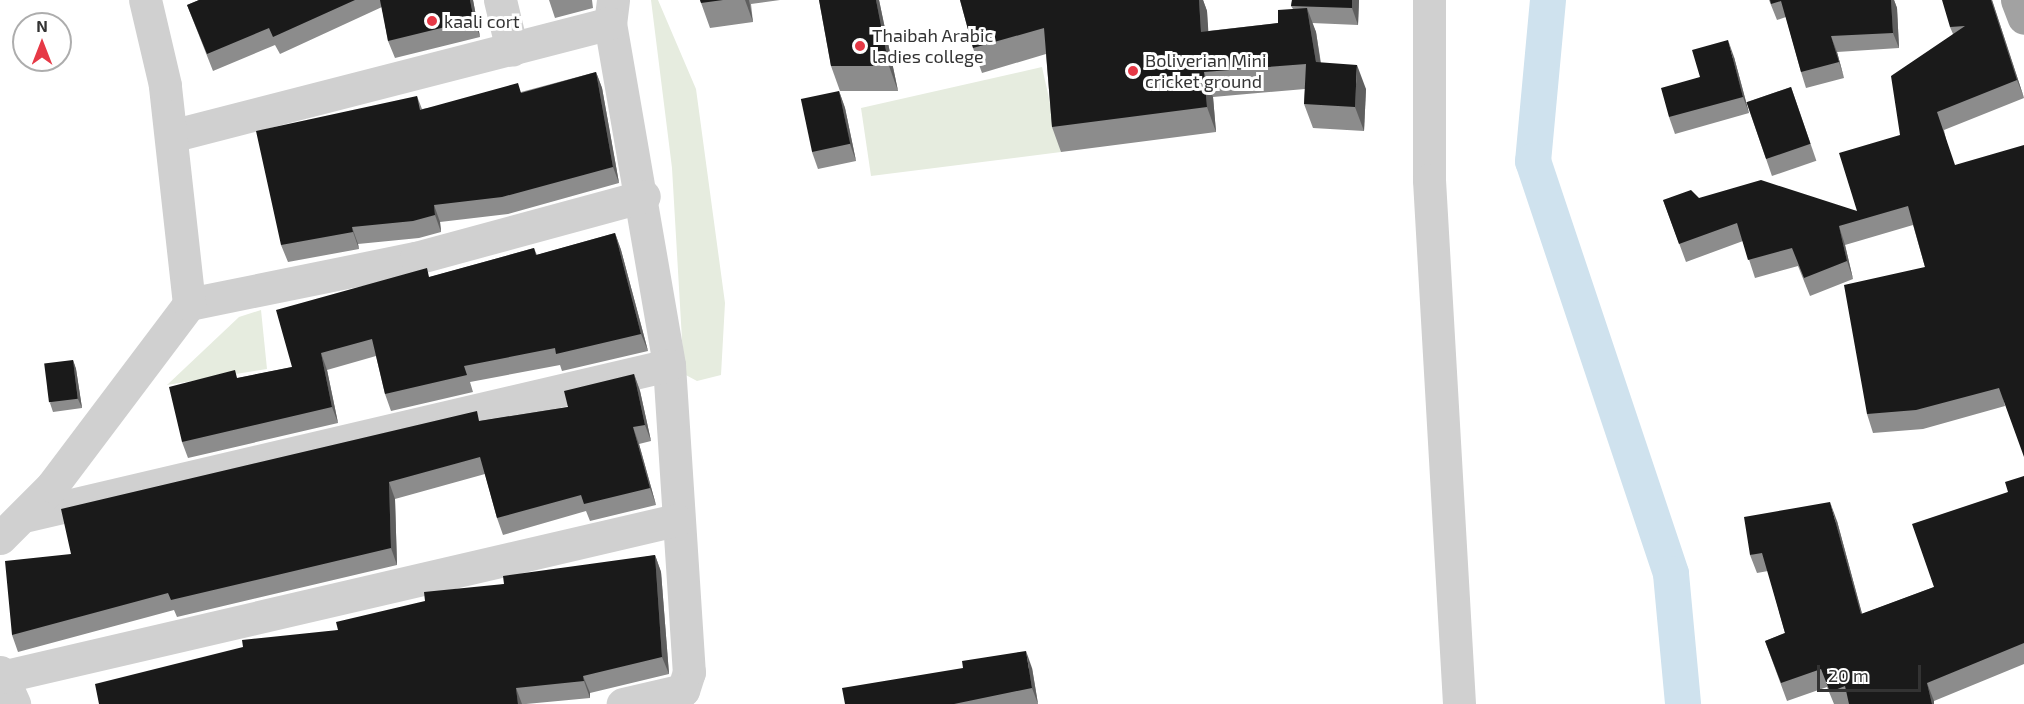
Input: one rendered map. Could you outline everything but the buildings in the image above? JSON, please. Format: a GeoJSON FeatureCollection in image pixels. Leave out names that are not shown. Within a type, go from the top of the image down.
{"type":"FeatureCollection","features":[{"type":"Feature","properties":{"kind":"highway"},"geometry":{"type":"LineString","coordinates":[[2017,0],[2024,18]]}},
{"type":"Feature","properties":{"kind":"street"},"geometry":{"type":"LineString","coordinates":[[145,0],[171,136],[189,304]]}},
{"type":"Feature","properties":{"kind":"street"},"geometry":{"type":"LineString","coordinates":[[500,0],[512,50]]}},
{"type":"Feature","properties":{"kind":"street"},"geometry":{"type":"LineString","coordinates":[[1429,0],[1429,180],[1459,704]]}},
{"type":"Feature","properties":{"kind":"street"},"geometry":{"type":"LineString","coordinates":[[171,136],[512,50],[611,11],[644,196],[669,365],[687,684],[683,690],[624,704]]}},
{"type":"Feature","properties":{"kind":"street"},"geometry":{"type":"LineString","coordinates":[[0,538],[24,516],[82,449],[189,304],[416,258],[644,196]]}},
{"type":"Feature","properties":{"kind":"street"},"geometry":{"type":"LineString","coordinates":[[24,516],[669,365]]}},
{"type":"Feature","properties":{"kind":"street"},"geometry":{"type":"LineString","coordinates":[[5,684],[676,520]]}},
{"type":"Feature","properties":{"kind":"shaded area"},"geometry":{"type":"Polygon","coordinates":[[[651,0],[658,0],[696,89],[725,303],[721,375],[697,381],[684,374],[672,168],[651,0]]]}},
{"type":"Feature","properties":{"kind":"shaded area"},"geometry":{"type":"Polygon","coordinates":[[[1042,67],[1061,152],[871,176],[861,108],[1042,67]]]}},
{"type":"Feature","properties":{"kind":"shaded area"},"geometry":{"type":"Polygon","coordinates":[[[261,310],[267,369],[167,385],[239,317],[261,310]]]}},
{"type":"Feature","properties":{"kind":"waterway"},"geometry":{"type":"LineString","coordinates":[[1548,0],[1533,161],[1671,574],[1683,704]]}},
{"type":"Feature","properties":{"kind":"place","name":"kaali cort"},"geometry":{"type":"Point","coordinates":[432,21]}},
{"type":"Feature","properties":{"kind":"place","name":"Thaibah Arabic ladies college"},"geometry":{"type":"Point","coordinates":[860,46]}},
{"type":"Feature","properties":{"kind":"place","name":"Boliverian Mini cricket ground"},"geometry":{"type":"Point","coordinates":[1133,71]}}]}
